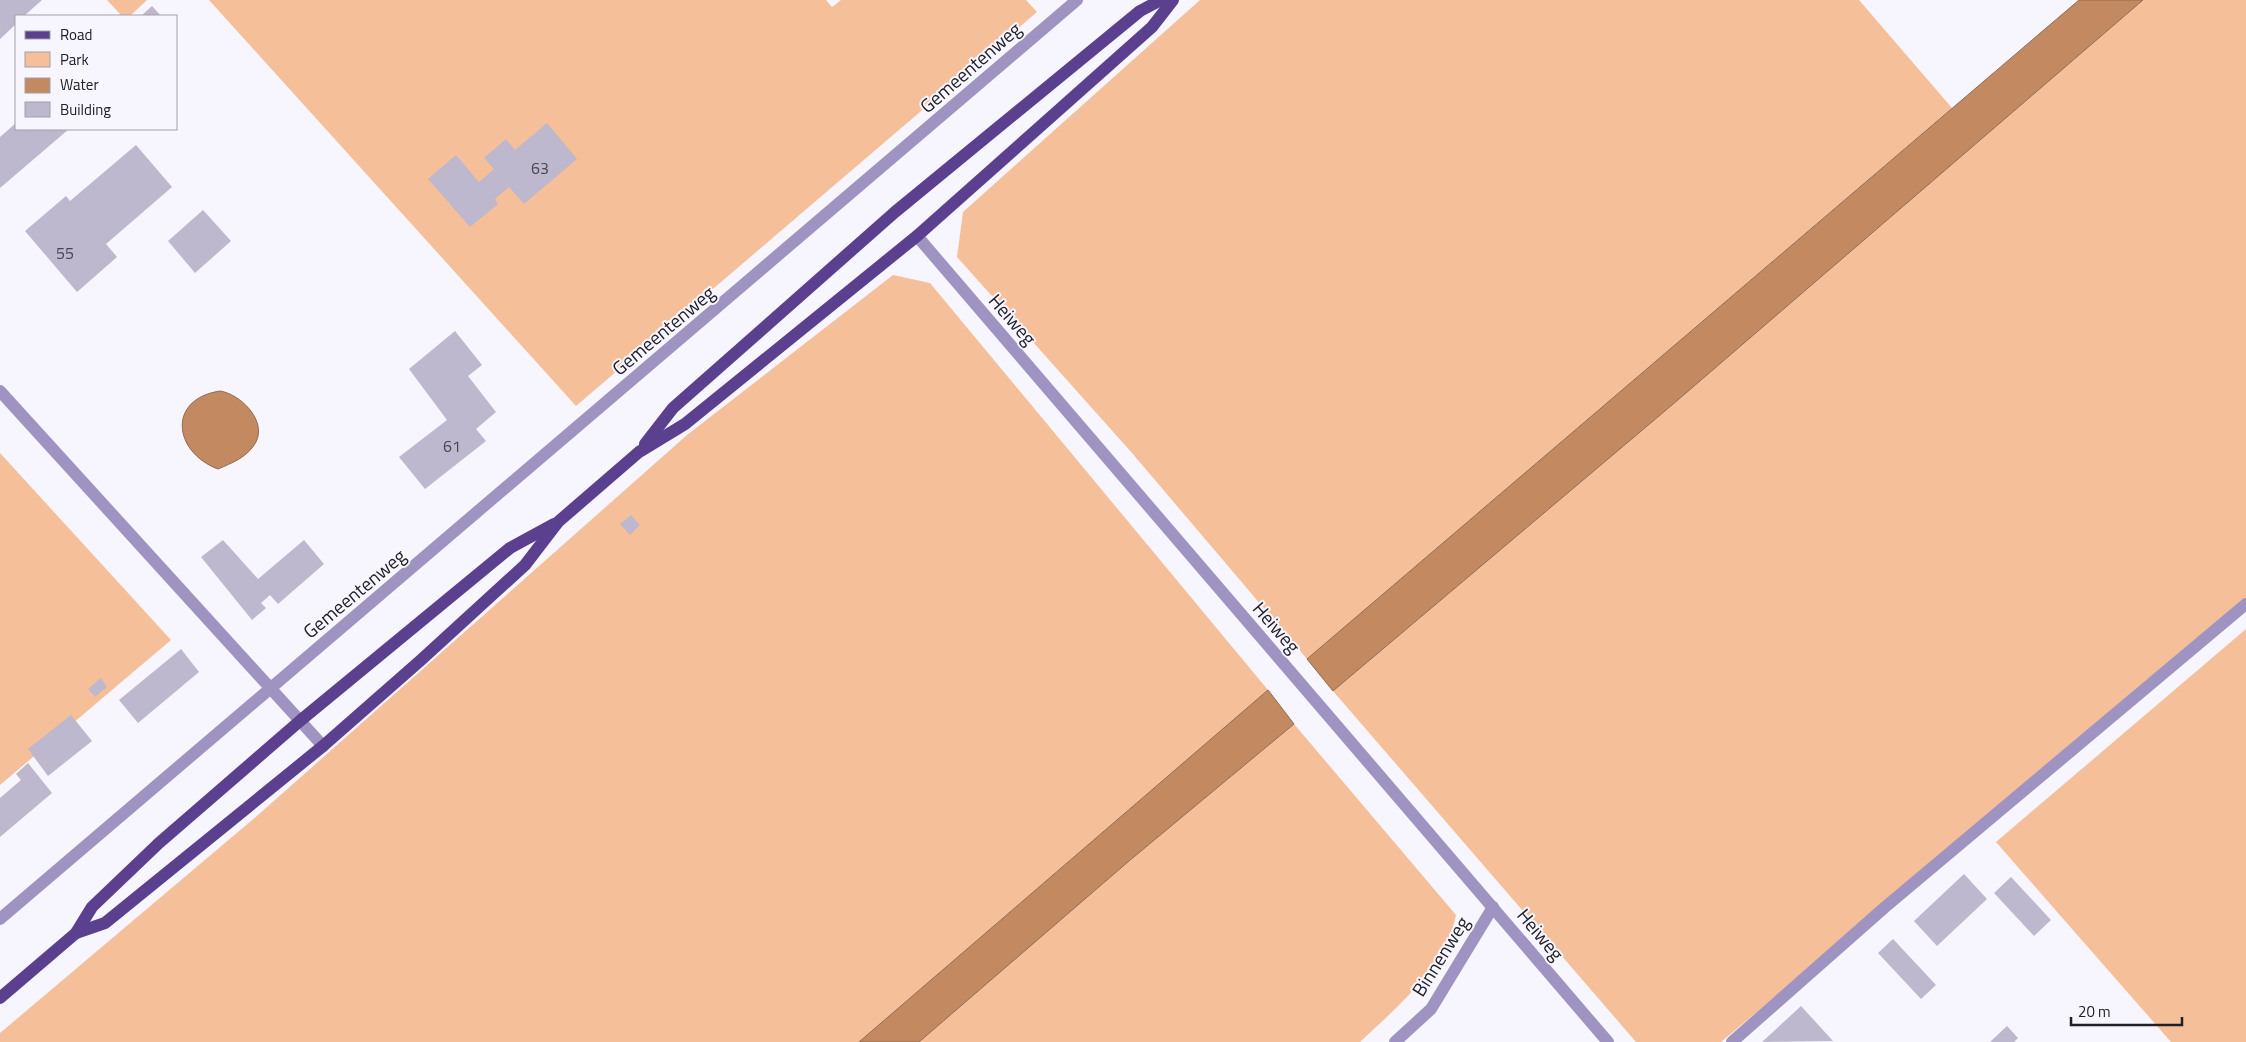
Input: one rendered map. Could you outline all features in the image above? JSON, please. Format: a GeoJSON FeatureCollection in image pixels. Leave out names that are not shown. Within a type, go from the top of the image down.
{"type":"FeatureCollection","features":[{"type":"Feature","properties":{"kind":"main road"},"geometry":{"type":"LineString","coordinates":[[639,452],[674,408],[895,212],[1140,11],[1161,0]]}},
{"type":"Feature","properties":{"kind":"main road"},"geometry":{"type":"LineString","coordinates":[[76,933],[105,923],[323,746],[525,565],[558,522],[639,452],[685,424],[917,236],[1152,27],[1173,0]]}},
{"type":"Feature","properties":{"kind":"main road"},"geometry":{"type":"LineString","coordinates":[[0,998],[76,933],[92,907],[126,875],[301,720],[510,548],[558,522]]}},
{"type":"Feature","properties":{"kind":"street","name":"Gemeentenweg"},"geometry":{"type":"LineString","coordinates":[[0,920],[1077,0]]}},
{"type":"Feature","properties":{"kind":"street","name":"Heiweg"},"geometry":{"type":"LineString","coordinates":[[917,236],[1608,1042]]}},
{"type":"Feature","properties":{"kind":"street"},"geometry":{"type":"LineString","coordinates":[[0,391],[323,746]]}},
{"type":"Feature","properties":{"kind":"street"},"geometry":{"type":"LineString","coordinates":[[1732,1042],[1884,908],[2246,604]]}},
{"type":"Feature","properties":{"kind":"street","name":"Binnenweg"},"geometry":{"type":"LineString","coordinates":[[1395,1042],[1430,1009],[1493,907]]}},
{"type":"Feature","properties":{"kind":"green space"},"geometry":{"type":"Polygon","coordinates":[[[107,0],[147,0],[131,15],[121,15],[107,0]]]}},
{"type":"Feature","properties":{"kind":"green space"},"geometry":{"type":"Polygon","coordinates":[[[209,0],[826,0],[832,7],[841,0],[1026,0],[1037,12],[576,406],[209,0]]]}},
{"type":"Feature","properties":{"kind":"green space"},"geometry":{"type":"Polygon","coordinates":[[[1200,0],[1859,0],[1952,108],[1307,659],[1132,453],[957,257],[963,212],[1200,0]]]}},
{"type":"Feature","properties":{"kind":"green space"},"geometry":{"type":"Polygon","coordinates":[[[2143,0],[2246,0],[2246,602],[1721,1042],[1636,1042],[1333,691],[1672,405],[2143,0]]]}},
{"type":"Feature","properties":{"kind":"green space"},"geometry":{"type":"Polygon","coordinates":[[[893,275],[930,283],[1268,690],[879,1025],[859,1042],[0,1042],[0,1033],[258,815],[687,435],[893,275]]]}},
{"type":"Feature","properties":{"kind":"green space"},"geometry":{"type":"Polygon","coordinates":[[[0,453],[171,640],[0,785],[0,453]]]}},
{"type":"Feature","properties":{"kind":"green space"},"geometry":{"type":"Polygon","coordinates":[[[2246,629],[2246,1042],[2171,1042],[1996,842],[2246,629]]]}},
{"type":"Feature","properties":{"kind":"green space"},"geometry":{"type":"Polygon","coordinates":[[[1294,724],[1456,915],[1442,952],[1431,969],[1404,1000],[1360,1042],[919,1042],[1129,861],[1294,724]]]}},
{"type":"Feature","properties":{"kind":"water"},"geometry":{"type":"Polygon","coordinates":[[[2079,0],[2143,0],[1672,405],[1333,691],[1307,659],[2079,0]]]}},
{"type":"Feature","properties":{"kind":"water"},"geometry":{"type":"Polygon","coordinates":[[[220,391],[236,397],[250,409],[258,425],[258,434],[256,442],[249,452],[218,469],[203,461],[192,451],[185,439],[182,427],[184,415],[191,404],[203,396],[220,391]]]}},
{"type":"Feature","properties":{"kind":"water"},"geometry":{"type":"Polygon","coordinates":[[[1268,690],[1294,724],[1129,861],[919,1042],[859,1042],[1268,690]]]}},
{"type":"Feature","properties":{"kind":"building"},"geometry":{"type":"Polygon","coordinates":[[[0,0],[42,0],[25,15],[15,15],[15,25],[0,39],[0,0]]]}},
{"type":"Feature","properties":{"kind":"building"},"geometry":{"type":"Polygon","coordinates":[[[152,6],[160,15],[142,15],[152,6]]]}},
{"type":"Feature","properties":{"kind":"building"},"geometry":{"type":"Polygon","coordinates":[[[547,123],[577,159],[524,204],[509,187],[495,199],[498,204],[470,227],[428,179],[456,155],[479,182],[494,169],[484,158],[506,139],[515,150],[547,123]]]}},
{"type":"Feature","properties":{"kind":"building"},"geometry":{"type":"Polygon","coordinates":[[[15,124],[15,130],[68,130],[0,188],[0,137],[15,124]]]}},
{"type":"Feature","properties":{"kind":"building"},"geometry":{"type":"Polygon","coordinates":[[[136,145],[172,187],[106,244],[117,257],[77,292],[25,231],[66,196],[70,201],[136,145]]]}},
{"type":"Feature","properties":{"kind":"building"},"geometry":{"type":"Polygon","coordinates":[[[203,210],[231,241],[195,273],[168,241],[203,210]]]}},
{"type":"Feature","properties":{"kind":"building"},"geometry":{"type":"Polygon","coordinates":[[[455,331],[482,365],[468,376],[496,412],[476,429],[486,441],[425,489],[399,457],[447,420],[409,369],[455,331]]]}},
{"type":"Feature","properties":{"kind":"building"},"geometry":{"type":"Polygon","coordinates":[[[631,515],[640,525],[630,535],[620,524],[631,515]]]}},
{"type":"Feature","properties":{"kind":"building"},"geometry":{"type":"Polygon","coordinates":[[[223,540],[258,579],[304,540],[324,564],[278,604],[270,595],[261,603],[266,608],[252,620],[201,557],[223,540]]]}},
{"type":"Feature","properties":{"kind":"building"},"geometry":{"type":"Polygon","coordinates":[[[181,649],[199,672],[138,723],[119,700],[181,649]]]}},
{"type":"Feature","properties":{"kind":"building"},"geometry":{"type":"Polygon","coordinates":[[[101,678],[107,687],[95,697],[88,689],[101,678]]]}},
{"type":"Feature","properties":{"kind":"building"},"geometry":{"type":"Polygon","coordinates":[[[71,715],[92,741],[48,776],[28,749],[71,715]]]}},
{"type":"Feature","properties":{"kind":"building"},"geometry":{"type":"Polygon","coordinates":[[[28,763],[52,793],[0,837],[0,798],[21,780],[16,774],[28,763]]]}},
{"type":"Feature","properties":{"kind":"building"},"geometry":{"type":"Polygon","coordinates":[[[1964,874],[1987,899],[1937,946],[1914,921],[1964,874]]]}},
{"type":"Feature","properties":{"kind":"building"},"geometry":{"type":"Polygon","coordinates":[[[2011,877],[2051,920],[2034,936],[1994,893],[2011,877]]]}},
{"type":"Feature","properties":{"kind":"building"},"geometry":{"type":"Polygon","coordinates":[[[1893,939],[1936,985],[1921,999],[1878,953],[1893,939]]]}},
{"type":"Feature","properties":{"kind":"building"},"geometry":{"type":"Polygon","coordinates":[[[1801,1006],[1833,1041],[1762,1042],[1801,1006]]]}},
{"type":"Feature","properties":{"kind":"building"},"geometry":{"type":"Polygon","coordinates":[[[2007,1026],[2018,1038],[2014,1042],[1990,1042],[2007,1026]]]}}]}
